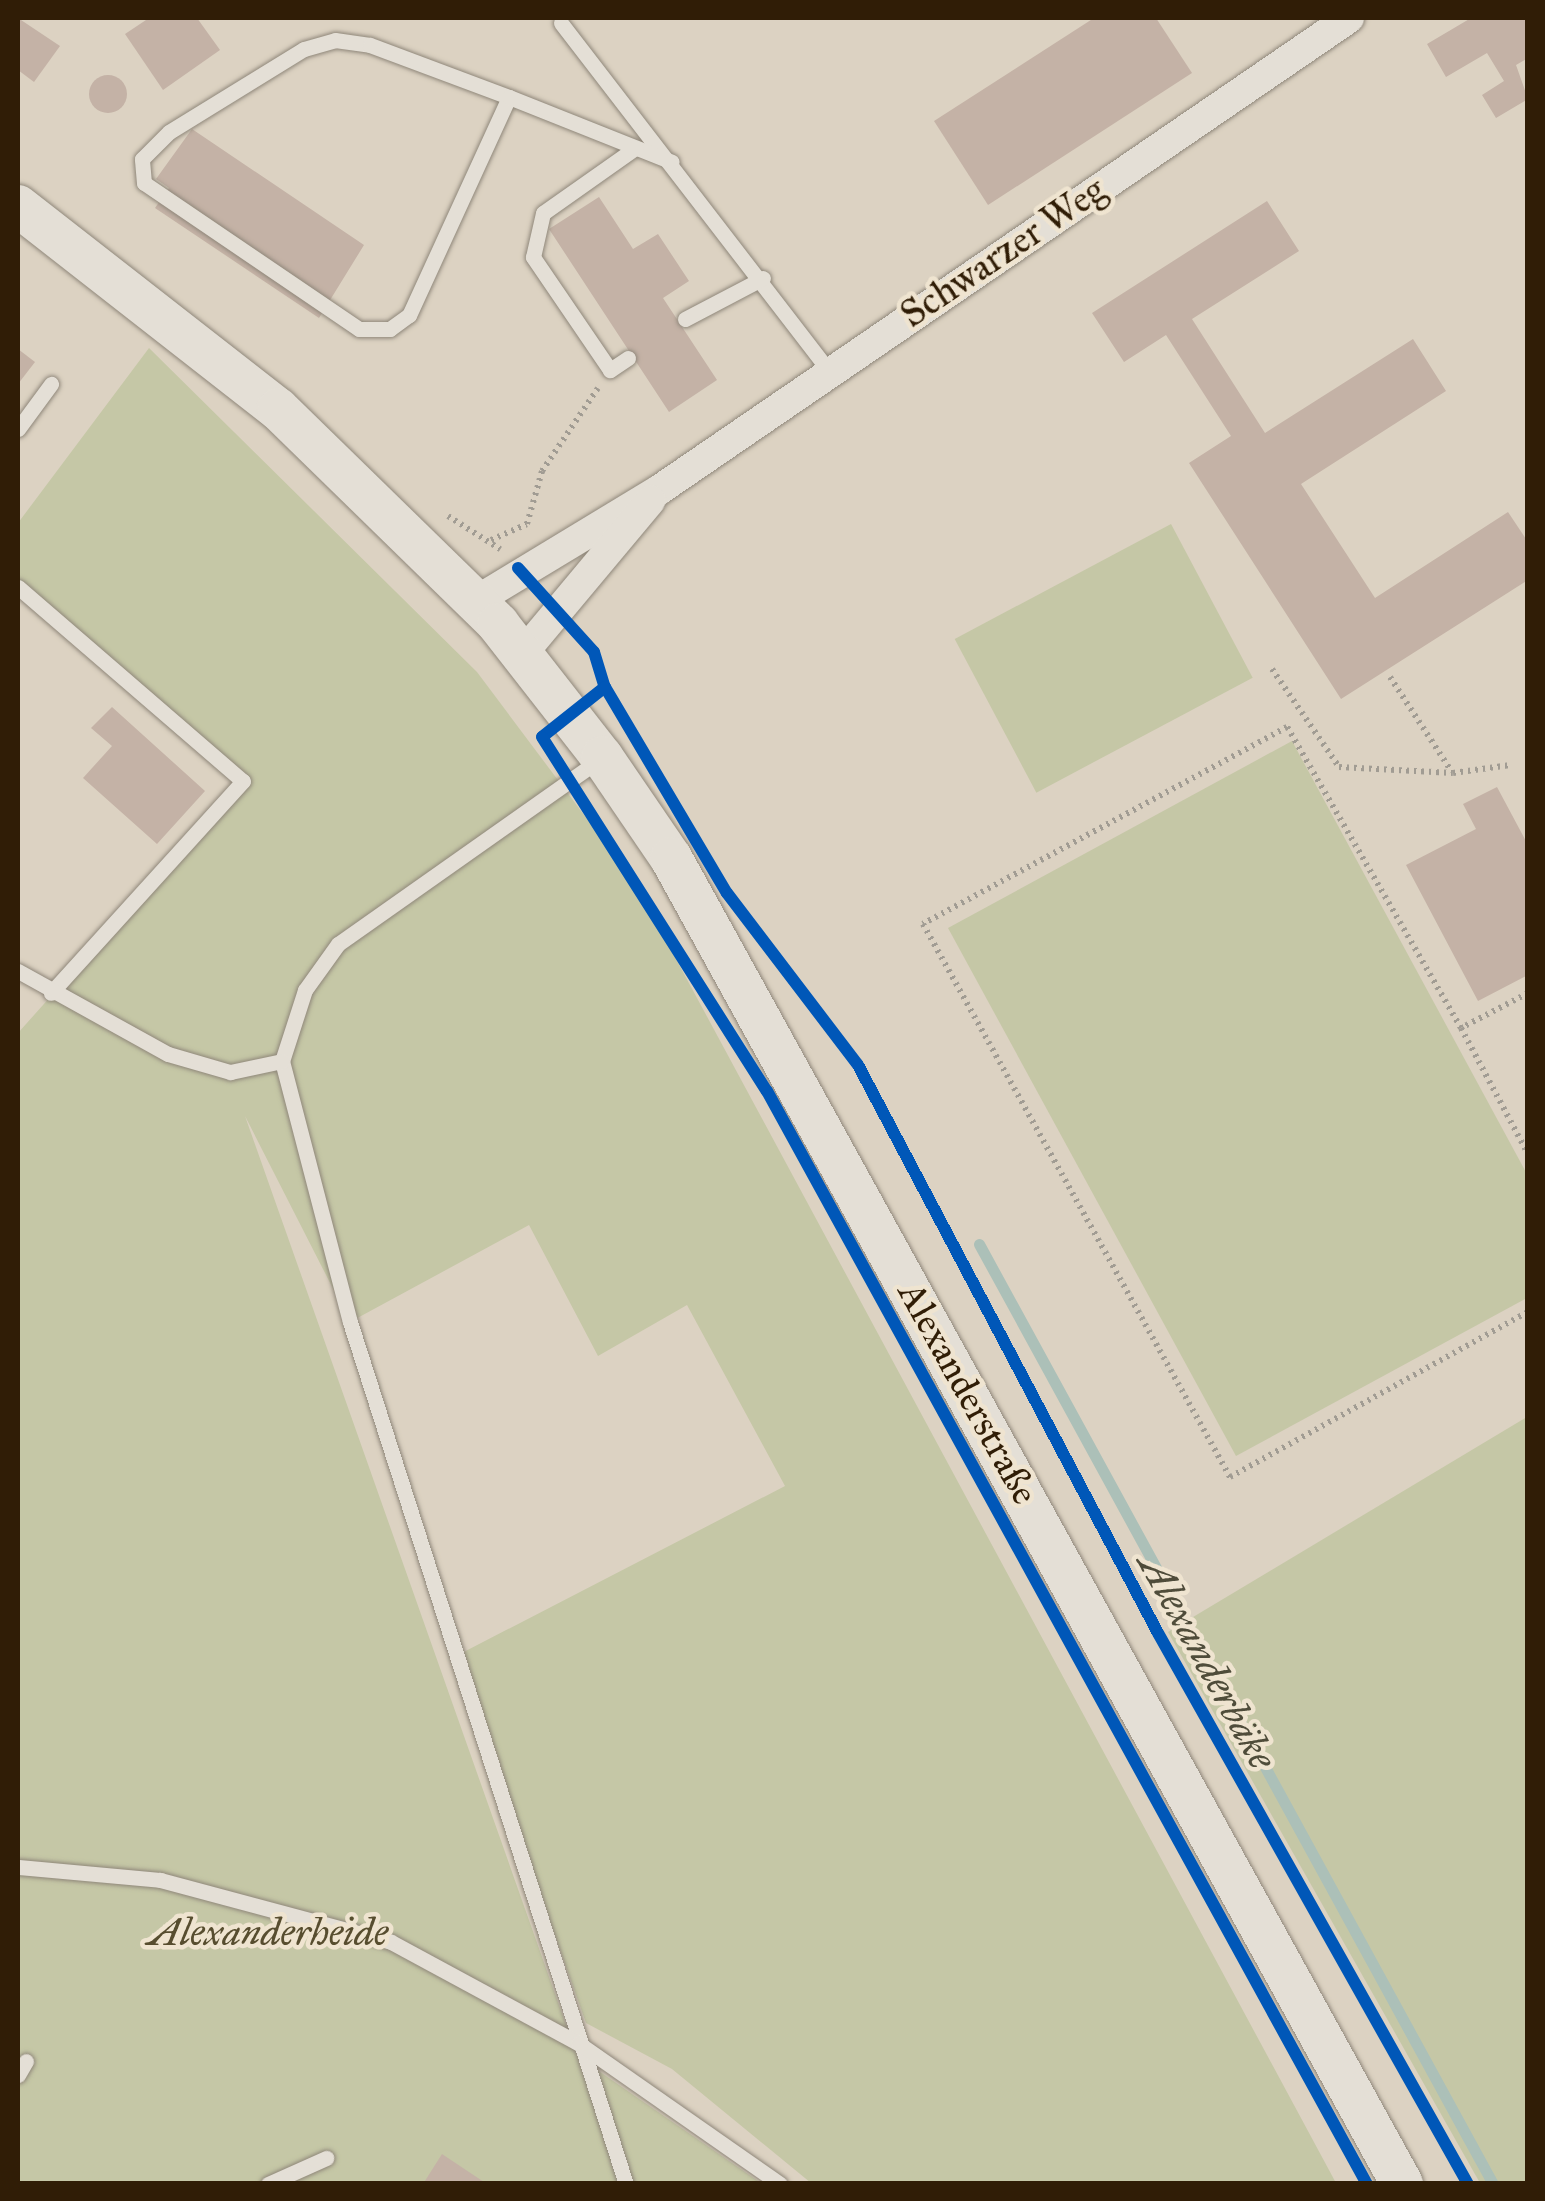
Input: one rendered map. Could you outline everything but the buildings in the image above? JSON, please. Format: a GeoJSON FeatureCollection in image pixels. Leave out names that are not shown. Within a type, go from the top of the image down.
{"type":"FeatureCollection","features":[{"type":"Feature","properties":{"kind":"main road","name":"Alexanderstraße"},"geometry":{"type":"LineString","coordinates":[[18,206],[278,408],[499,626],[602,757],[671,858],[1402,2184]]}},
{"type":"Feature","properties":{"kind":"street","name":"Schwarzer Weg"},"geometry":{"type":"LineString","coordinates":[[499,626],[659,490],[828,370],[1349,18]]}},
{"type":"Feature","properties":{"kind":"street","name":"Schwarzer Weg"},"geometry":{"type":"LineString","coordinates":[[499,626],[659,490]]}},
{"type":"Feature","properties":{"kind":"lane"},"geometry":{"type":"LineString","coordinates":[[561,23],[763,278],[828,370]]}},
{"type":"Feature","properties":{"kind":"lane"},"geometry":{"type":"LineString","coordinates":[[509,97],[409,316],[390,329],[360,329],[144,183],[142,159],[168,132],[304,49],[335,40],[509,97],[672,162]]}},
{"type":"Feature","properties":{"kind":"lane"},"geometry":{"type":"LineString","coordinates":[[628,358],[610,370],[533,257],[543,212],[635,148]]}},
{"type":"Feature","properties":{"kind":"lane"},"geometry":{"type":"LineString","coordinates":[[685,319],[763,278]]}},
{"type":"Feature","properties":{"kind":"lane"},"geometry":{"type":"LineString","coordinates":[[18,430],[51,384]]}},
{"type":"Feature","properties":{"kind":"lane"},"geometry":{"type":"LineString","coordinates":[[18,587],[244,782],[52,993]]}},
{"type":"Feature","properties":{"kind":"lane"},"geometry":{"type":"LineString","coordinates":[[602,757],[338,944],[304,990],[282,1061],[350,1322],[626,2184]]}},
{"type":"Feature","properties":{"kind":"lane"},"geometry":{"type":"LineString","coordinates":[[18,971],[168,1054],[230,1072],[282,1061]]}},
{"type":"Feature","properties":{"kind":"lane"},"geometry":{"type":"LineString","coordinates":[[18,1867],[160,1880],[391,1942],[578,2043],[780,2184]]}},
{"type":"Feature","properties":{"kind":"lane"},"geometry":{"type":"LineString","coordinates":[[268,2184],[326,2158]]}},
{"type":"Feature","properties":{"kind":"path"},"geometry":{"type":"LineString","coordinates":[[492,540],[527,524],[542,471],[610,370]]}},
{"type":"Feature","properties":{"kind":"path"},"geometry":{"type":"LineString","coordinates":[[1272,669],[1338,767],[1453,773],[1510,765]]}},
{"type":"Feature","properties":{"kind":"path"},"geometry":{"type":"LineString","coordinates":[[1390,676],[1453,773]]}},
{"type":"Feature","properties":{"kind":"path"},"geometry":{"type":"LineString","coordinates":[[1528,1154],[1461,1028],[1287,727],[924,924],[1230,1476],[1528,1312]]}},
{"type":"Feature","properties":{"kind":"path"},"geometry":{"type":"LineString","coordinates":[[1461,1028],[1528,993]]}},
{"type":"Feature","properties":{"kind":"green space","name":"Alexanderheide"},"geometry":{"type":"Polygon","coordinates":[[[149,348],[477,672],[635,883],[1336,2183],[811,2183],[672,2069],[586,2023],[456,1656],[785,1486],[687,1305],[598,1356],[529,1225],[350,1322],[245,1116],[577,2056],[761,2183],[18,2183],[18,1033],[243,781],[18,587],[18,523],[149,348]]]}},
{"type":"Feature","properties":{"kind":"green space"},"geometry":{"type":"Polygon","coordinates":[[[1171,524],[1253,678],[1036,793],[955,639],[1171,524]]]}},
{"type":"Feature","properties":{"kind":"green space"},"geometry":{"type":"Polygon","coordinates":[[[1292,741],[1527,1174],[1527,1298],[1236,1456],[948,928],[1292,741]]]}},
{"type":"Feature","properties":{"kind":"green space"},"geometry":{"type":"Polygon","coordinates":[[[1527,1417],[1527,2183],[1480,2183],[1168,1632],[1527,1417]]]}},
{"type":"Feature","properties":{"kind":"waterway","name":"Alexanderbäke"},"geometry":{"type":"LineString","coordinates":[[979,1244],[1493,2184]]}},
{"type":"Feature","properties":{"kind":"cycle path"},"geometry":{"type":"LineString","coordinates":[[518,568],[594,652],[605,687],[727,893],[858,1065],[1158,1633],[1468,2184]]}},
{"type":"Feature","properties":{"kind":"cycle path"},"geometry":{"type":"LineString","coordinates":[[605,687],[542,737],[767,1091],[1367,2184]]}}]}
